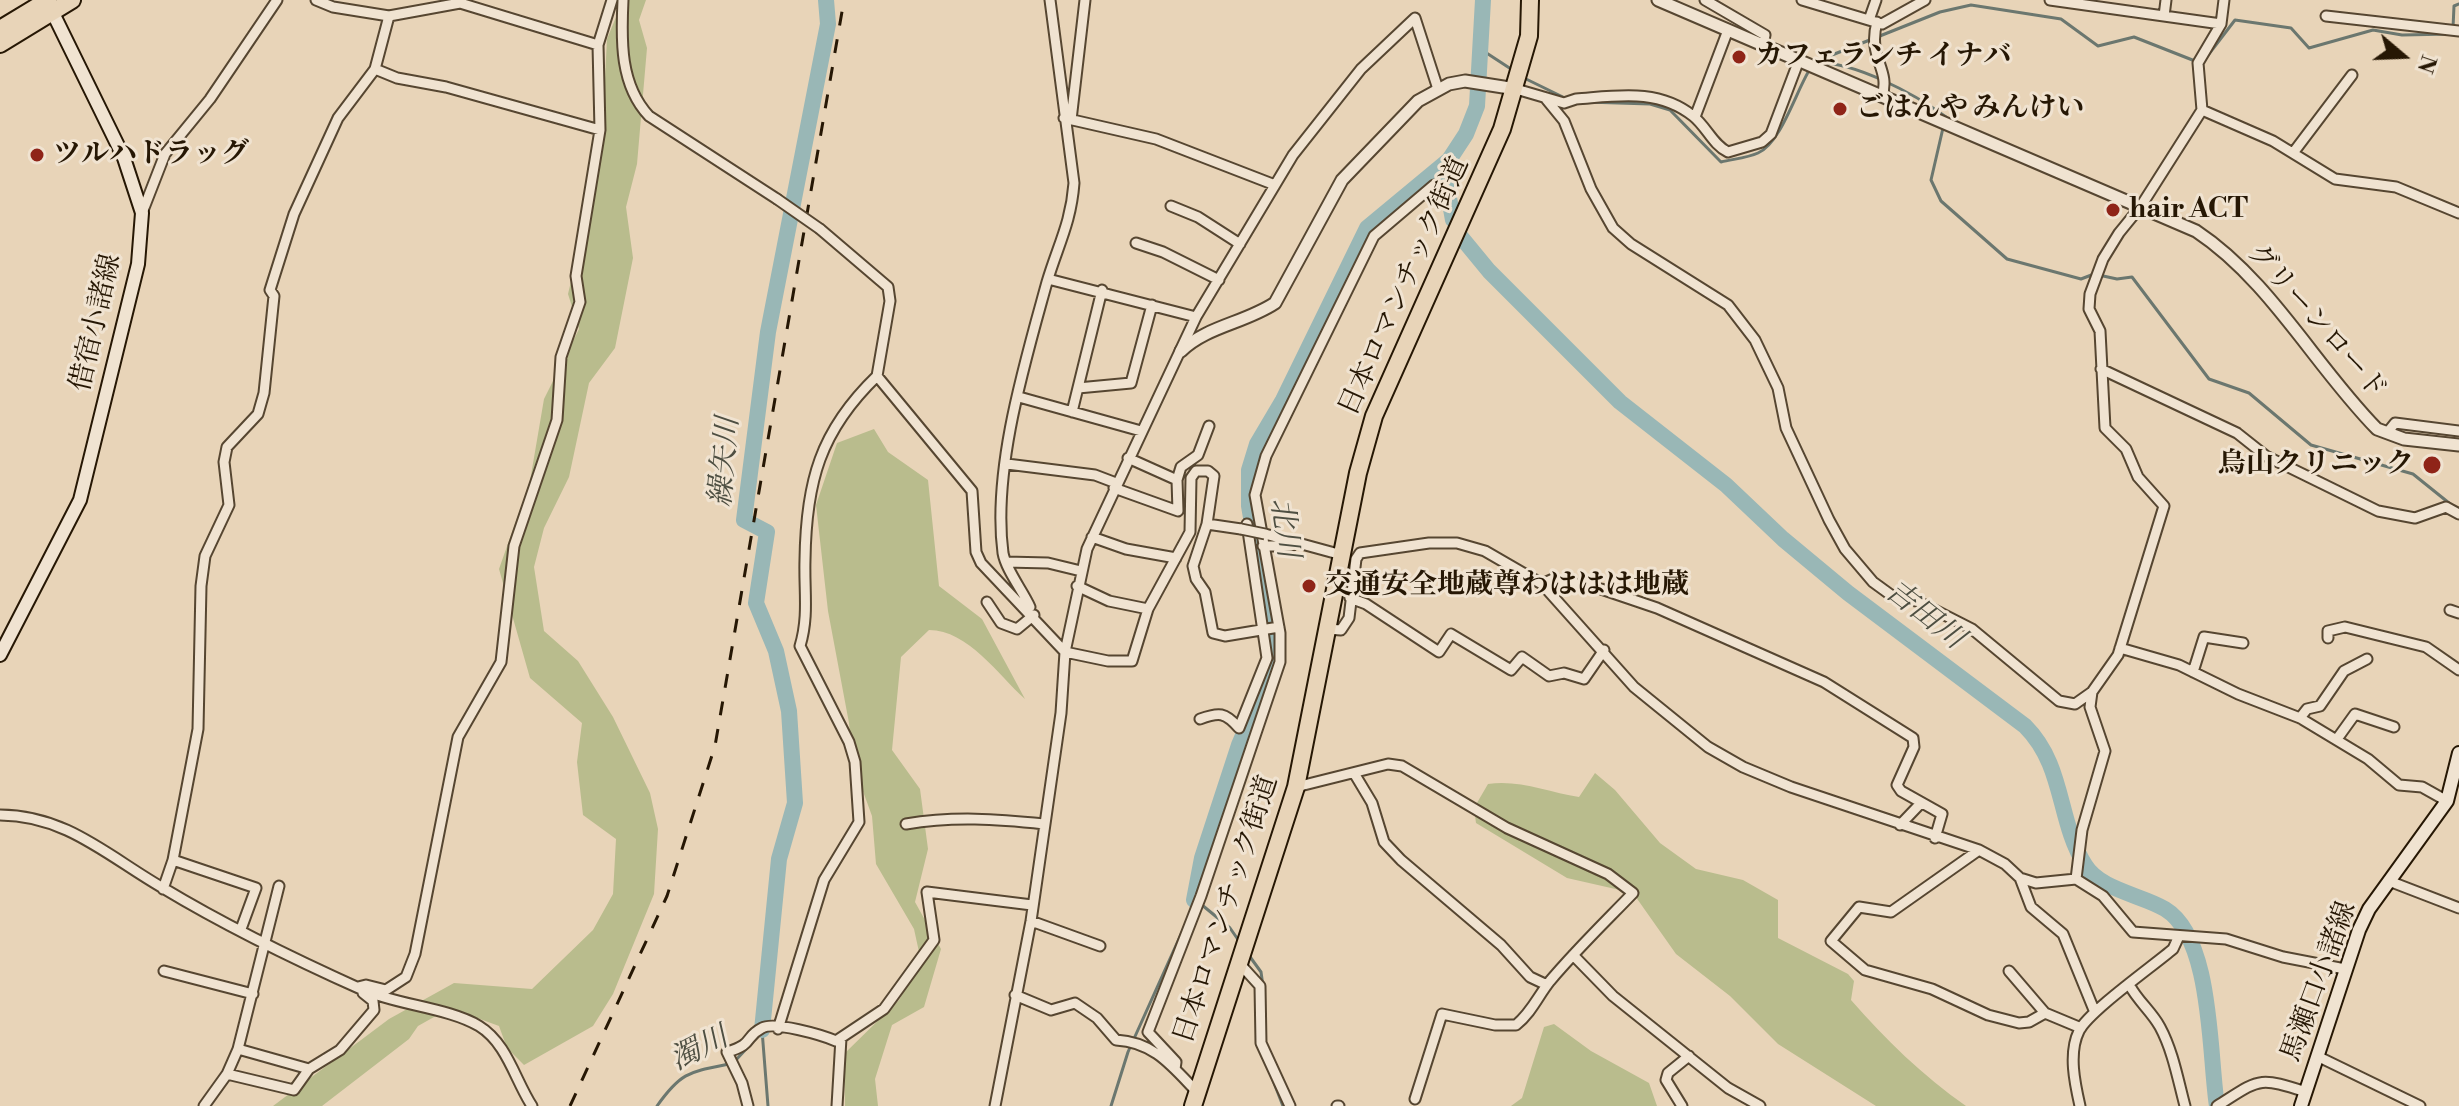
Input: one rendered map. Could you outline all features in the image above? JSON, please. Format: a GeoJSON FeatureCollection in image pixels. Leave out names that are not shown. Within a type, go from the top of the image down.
{"type":"FeatureCollection","features":[{"type":"Feature","properties":{"kind":"highway"},"geometry":{"type":"LineString","coordinates":[[0,29],[49,4],[72,0]]}},
{"type":"Feature","properties":{"kind":"highway","name":"日本ロマンチック街道"},"geometry":{"type":"LineString","coordinates":[[1195,1099],[1296,787],[1342,555],[1374,416],[1490,158],[1516,89],[1529,36],[1530,0]]}},
{"type":"Feature","properties":{"kind":"highway"},"geometry":{"type":"LineString","coordinates":[[0,44],[49,4]]}},
{"type":"Feature","properties":{"kind":"main road","name":"借宿小諸線"},"geometry":{"type":"LineString","coordinates":[[0,655],[80,500],[138,264],[142,213],[124,158],[49,4]]}},
{"type":"Feature","properties":{"kind":"main road","name":"馬瀬口小諸線"},"geometry":{"type":"LineString","coordinates":[[2301,1106],[2345,969],[2369,909],[2447,801],[2459,756]]}},
{"type":"Feature","properties":{"kind":"street"},"geometry":{"type":"LineString","coordinates":[[142,213],[165,154],[210,99],[277,0]]}},
{"type":"Feature","properties":{"kind":"street"},"geometry":{"type":"LineString","coordinates":[[316,0],[333,7],[389,16],[460,3],[598,45]]}},
{"type":"Feature","properties":{"kind":"street"},"geometry":{"type":"LineString","coordinates":[[358,987],[366,985],[386,990],[406,977],[415,954],[458,737],[501,662],[514,546],[557,420],[561,357],[580,302],[576,276],[600,130],[598,45],[612,0]]}},
{"type":"Feature","properties":{"kind":"street"},"geometry":{"type":"LineString","coordinates":[[623,0],[621,43],[632,95],[649,116],[820,229],[888,287],[890,301],[877,376],[834,425],[817,470],[806,528],[808,619],[800,646],[849,742],[855,762],[859,822],[824,880],[773,1027]]}},
{"type":"Feature","properties":{"kind":"street"},"geometry":{"type":"LineString","coordinates":[[1034,615],[1006,562],[1002,495],[1019,397],[1048,279],[1064,240],[1072,204],[1074,183],[1068,119],[1050,0]]}},
{"type":"Feature","properties":{"kind":"street"},"geometry":{"type":"LineString","coordinates":[[1068,119],[1085,0]]}},
{"type":"Feature","properties":{"kind":"street","name":"グリーンロード"},"geometry":{"type":"LineString","coordinates":[[1658,0],[2196,231],[2218,246],[2246,273],[2377,429],[2404,439],[2459,445]]}},
{"type":"Feature","properties":{"kind":"street"},"geometry":{"type":"LineString","coordinates":[[1705,0],[1765,35],[1763,45]]}},
{"type":"Feature","properties":{"kind":"street"},"geometry":{"type":"LineString","coordinates":[[1802,0],[1822,3],[1882,24],[1925,0]]}},
{"type":"Feature","properties":{"kind":"street"},"geometry":{"type":"LineString","coordinates":[[1876,0],[1871,42],[1884,78],[1882,96]]}},
{"type":"Feature","properties":{"kind":"street"},"geometry":{"type":"LineString","coordinates":[[2050,0],[2108,4],[2221,24]]}},
{"type":"Feature","properties":{"kind":"street"},"geometry":{"type":"LineString","coordinates":[[2164,16],[2166,0]]}},
{"type":"Feature","properties":{"kind":"street"},"geometry":{"type":"LineString","coordinates":[[1546,99],[1564,121],[1591,189],[1613,228],[1631,244],[1728,305],[1755,340],[1778,388],[1786,428],[1829,520],[1845,549],[1873,582],[1895,598],[1917,601],[1972,629],[2059,701],[2075,704],[2092,692],[2120,648],[2164,506],[2138,477],[2126,449],[2105,428],[2100,331],[2089,309],[2090,294],[2103,259],[2202,110],[2198,63],[2221,24],[2224,0]]}},
{"type":"Feature","properties":{"kind":"street"},"geometry":{"type":"LineString","coordinates":[[163,889],[173,860],[198,729],[201,586],[205,556],[229,505],[224,462],[227,447],[258,414],[264,393],[274,296],[270,290],[294,214],[338,118],[375,69],[389,16]]}},
{"type":"Feature","properties":{"kind":"street"},"geometry":{"type":"LineString","coordinates":[[2326,16],[2459,31]]}},
{"type":"Feature","properties":{"kind":"street"},"geometry":{"type":"LineString","coordinates":[[995,1106],[1031,921],[1061,713],[1065,652],[1077,586],[1092,537],[1196,317],[1301,144],[1361,69],[1415,18],[1438,89]]}},
{"type":"Feature","properties":{"kind":"street"},"geometry":{"type":"LineString","coordinates":[[1695,117],[1728,30]]}},
{"type":"Feature","properties":{"kind":"street"},"geometry":{"type":"LineString","coordinates":[[1181,351],[1195,338],[1261,312],[1275,303],[1342,180],[1418,101],[1438,89],[1465,81],[1494,84],[1564,103],[1576,99],[1654,96],[1672,101],[1695,117],[1723,151],[1762,142],[1771,134],[1799,60]]}},
{"type":"Feature","properties":{"kind":"street"},"geometry":{"type":"LineString","coordinates":[[375,69],[397,78],[446,87],[600,130]]}},
{"type":"Feature","properties":{"kind":"street"},"geometry":{"type":"LineString","coordinates":[[2293,153],[2352,75]]}},
{"type":"Feature","properties":{"kind":"street"},"geometry":{"type":"LineString","coordinates":[[2202,110],[2273,141],[2335,179],[2396,187],[2459,213]]}},
{"type":"Feature","properties":{"kind":"street"},"geometry":{"type":"LineString","coordinates":[[1068,119],[1156,139],[1275,185]]}},
{"type":"Feature","properties":{"kind":"street"},"geometry":{"type":"LineString","coordinates":[[1175,1069],[1176,1062],[1148,1032],[1201,896],[1280,662],[1279,627],[1255,495],[1266,456],[1374,236],[1434,185]]}},
{"type":"Feature","properties":{"kind":"street"},"geometry":{"type":"LineString","coordinates":[[1171,206],[1198,217],[1240,244]]}},
{"type":"Feature","properties":{"kind":"street"},"geometry":{"type":"LineString","coordinates":[[1136,243],[1163,252],[1219,280]]}},
{"type":"Feature","properties":{"kind":"street"},"geometry":{"type":"LineString","coordinates":[[1048,279],[1102,290],[1196,317]]}},
{"type":"Feature","properties":{"kind":"street"},"geometry":{"type":"LineString","coordinates":[[1072,412],[1102,290]]}},
{"type":"Feature","properties":{"kind":"street"},"geometry":{"type":"LineString","coordinates":[[1078,388],[1131,383],[1152,305]]}},
{"type":"Feature","properties":{"kind":"street"},"geometry":{"type":"LineString","coordinates":[[2101,369],[2237,433],[2266,456],[2378,511],[2415,518],[2446,507],[2459,514]]}},
{"type":"Feature","properties":{"kind":"street"},"geometry":{"type":"LineString","coordinates":[[877,376],[972,491],[976,552],[981,563],[1034,615],[1065,652],[1108,661],[1132,661],[1148,609],[1190,532],[1191,478],[1196,471],[1208,471],[1214,476],[1207,524],[1193,566],[1196,579],[1205,592],[1213,633],[1225,636],[1279,627]]}},
{"type":"Feature","properties":{"kind":"street"},"geometry":{"type":"LineString","coordinates":[[1019,397],[1141,431]]}},
{"type":"Feature","properties":{"kind":"street"},"geometry":{"type":"LineString","coordinates":[[2387,433],[2395,423],[2459,431]]}},
{"type":"Feature","properties":{"kind":"street"},"geometry":{"type":"LineString","coordinates":[[1007,464],[1095,475],[1178,511],[1177,480],[1181,467],[1198,455],[1209,426]]}},
{"type":"Feature","properties":{"kind":"street"},"geometry":{"type":"LineString","coordinates":[[1128,458],[1177,480]]}},
{"type":"Feature","properties":{"kind":"street"},"geometry":{"type":"LineString","coordinates":[[1207,524],[1244,527],[1342,555]]}},
{"type":"Feature","properties":{"kind":"street"},"geometry":{"type":"LineString","coordinates":[[1200,719],[1219,712],[1228,715],[1239,728],[1267,658],[1244,527]]}},
{"type":"Feature","properties":{"kind":"street"},"geometry":{"type":"LineString","coordinates":[[1092,537],[1126,549],[1176,558]]}},
{"type":"Feature","properties":{"kind":"street"},"geometry":{"type":"LineString","coordinates":[[1263,546],[1291,546],[1297,542]]}},
{"type":"Feature","properties":{"kind":"street"},"geometry":{"type":"LineString","coordinates":[[1327,629],[1341,630],[1349,618],[1356,559],[1360,553],[1429,543],[1457,543],[1485,551],[1542,584],[1634,687],[1708,747],[1743,767],[1935,838],[1979,850],[2005,864],[2020,878],[2036,883],[2076,879],[2103,896],[2133,932],[2179,936],[2197,934],[2226,939],[2283,957],[2345,969]]}},
{"type":"Feature","properties":{"kind":"street"},"geometry":{"type":"LineString","coordinates":[[1006,562],[1048,563],[1081,571]]}},
{"type":"Feature","properties":{"kind":"street"},"geometry":{"type":"LineString","coordinates":[[1542,584],[1553,579],[1601,589],[1657,608],[1824,682],[1913,738],[1914,747],[1897,785],[1942,814],[1935,838]]}},
{"type":"Feature","properties":{"kind":"street"},"geometry":{"type":"LineString","coordinates":[[1077,586],[1109,601],[1148,609]]}},
{"type":"Feature","properties":{"kind":"street"},"geometry":{"type":"LineString","coordinates":[[1350,598],[1366,604],[1439,652],[1451,634],[1511,670],[1522,657],[1549,676],[1564,673],[1584,679],[1604,650]]}},
{"type":"Feature","properties":{"kind":"street"},"geometry":{"type":"LineString","coordinates":[[987,602],[1001,623],[1017,629],[1034,615]]}},
{"type":"Feature","properties":{"kind":"street"},"geometry":{"type":"LineString","coordinates":[[2328,638],[2328,631],[2345,627],[2426,647],[2459,670]]}},
{"type":"Feature","properties":{"kind":"street"},"geometry":{"type":"LineString","coordinates":[[2193,672],[2204,637],[2243,643]]}},
{"type":"Feature","properties":{"kind":"street"},"geometry":{"type":"LineString","coordinates":[[2120,648],[2193,672],[2300,718],[2337,739],[2399,785],[2422,787],[2447,801]]}},
{"type":"Feature","properties":{"kind":"street"},"geometry":{"type":"LineString","coordinates":[[2300,718],[2307,709],[2320,706],[2344,671],[2367,659]]}},
{"type":"Feature","properties":{"kind":"street"},"geometry":{"type":"LineString","coordinates":[[2076,879],[2082,830],[2105,751],[2090,707],[2092,692]]}},
{"type":"Feature","properties":{"kind":"street"},"geometry":{"type":"LineString","coordinates":[[2337,739],[2355,714],[2394,727]]}},
{"type":"Feature","properties":{"kind":"street"},"geometry":{"type":"LineString","coordinates":[[1296,787],[1388,764],[1402,766],[1507,828],[1608,874],[1633,893],[1573,955],[1547,985],[1532,1011],[1516,1025],[1495,1025],[1442,1014],[1415,1099]]}},
{"type":"Feature","properties":{"kind":"street"},"geometry":{"type":"LineString","coordinates":[[1354,773],[1372,803],[1384,842],[1501,945],[1530,977],[1547,985]]}},
{"type":"Feature","properties":{"kind":"street"},"geometry":{"type":"LineString","coordinates":[[1900,825],[1921,803]]}},
{"type":"Feature","properties":{"kind":"street"},"geometry":{"type":"LineString","coordinates":[[0,815],[40,817],[92,842],[163,889],[358,987],[393,1003],[478,1025],[494,1038],[508,1058],[517,1082],[532,1106]]}},
{"type":"Feature","properties":{"kind":"street"},"geometry":{"type":"LineString","coordinates":[[906,824],[974,818],[1044,824]]}},
{"type":"Feature","properties":{"kind":"street"},"geometry":{"type":"LineString","coordinates":[[1979,850],[1891,912],[1859,907],[1831,941],[1865,970],[1932,989],[1988,1015],[2029,1022],[2045,1013]]}},
{"type":"Feature","properties":{"kind":"street"},"geometry":{"type":"LineString","coordinates":[[173,860],[256,888],[241,929]]}},
{"type":"Feature","properties":{"kind":"street"},"geometry":{"type":"LineString","coordinates":[[2020,878],[2031,907],[2063,934],[2094,1010]]}},
{"type":"Feature","properties":{"kind":"street"},"geometry":{"type":"LineString","coordinates":[[2389,881],[2459,908]]}},
{"type":"Feature","properties":{"kind":"street"},"geometry":{"type":"LineString","coordinates":[[204,1106],[227,1074],[238,1049],[279,886]]}},
{"type":"Feature","properties":{"kind":"street"},"geometry":{"type":"LineString","coordinates":[[748,1106],[727,1052],[746,1047],[758,1029],[773,1027],[821,1034],[836,1041],[884,1009],[934,940],[927,892],[1032,905]]}},
{"type":"Feature","properties":{"kind":"street"},"geometry":{"type":"LineString","coordinates":[[1031,921],[1100,946]]}},
{"type":"Feature","properties":{"kind":"street"},"geometry":{"type":"LineString","coordinates":[[2080,1106],[2074,1054],[2081,1028],[2094,1010],[2130,986],[2173,949],[2179,936]]}},
{"type":"Feature","properties":{"kind":"street"},"geometry":{"type":"LineString","coordinates":[[1573,955],[1613,996],[1728,1088],[1760,1106]]}},
{"type":"Feature","properties":{"kind":"street"},"geometry":{"type":"LineString","coordinates":[[1240,964],[1260,986],[1261,1043],[1290,1106]]}},
{"type":"Feature","properties":{"kind":"street"},"geometry":{"type":"LineString","coordinates":[[164,971],[253,994]]}},
{"type":"Feature","properties":{"kind":"street"},"geometry":{"type":"LineString","coordinates":[[2009,971],[2045,1013],[2081,1028]]}},
{"type":"Feature","properties":{"kind":"street"},"geometry":{"type":"LineString","coordinates":[[2130,986],[2164,1035],[2185,1106]]}},
{"type":"Feature","properties":{"kind":"street"},"geometry":{"type":"LineString","coordinates":[[227,1074],[294,1090],[309,1069],[340,1050],[374,1010],[373,1001],[358,987]]}},
{"type":"Feature","properties":{"kind":"street"},"geometry":{"type":"LineString","coordinates":[[1015,995],[1051,1010],[1075,1003],[1097,1018],[1116,1040],[1128,1041],[1160,1053],[1195,1099]]}},
{"type":"Feature","properties":{"kind":"street"},"geometry":{"type":"LineString","coordinates":[[837,1106],[841,1038]]}},
{"type":"Feature","properties":{"kind":"street"},"geometry":{"type":"LineString","coordinates":[[238,1049],[309,1069]]}},
{"type":"Feature","properties":{"kind":"street"},"geometry":{"type":"LineString","coordinates":[[1682,1106],[1666,1080],[1668,1073],[1689,1056]]}},
{"type":"Feature","properties":{"kind":"street"},"geometry":{"type":"LineString","coordinates":[[2317,1056],[2420,1106]]}},
{"type":"Feature","properties":{"kind":"street"},"geometry":{"type":"LineString","coordinates":[[2217,1106],[2257,1081],[2266,1079],[2306,1092]]}},
{"type":"Feature","properties":{"kind":"green space"},"geometry":{"type":"Polygon","coordinates":[[[623,0],[646,0],[639,20],[647,48],[637,164],[626,207],[633,258],[615,348],[589,383],[569,477],[544,528],[534,567],[544,631],[578,661],[613,717],[650,793],[658,829],[654,894],[613,994],[593,1026],[524,1065],[507,1048],[499,1026],[450,1008],[418,1026],[409,1039],[322,1106],[273,1106],[389,1019],[454,983],[532,989],[593,930],[613,894],[616,839],[583,815],[577,762],[582,723],[530,678],[499,569],[530,481],[544,399],[579,329],[568,294],[601,156],[607,39],[623,0]]]}},
{"type":"Feature","properties":{"kind":"green space"},"geometry":{"type":"Polygon","coordinates":[[[874,429],[888,452],[928,480],[939,586],[982,619],[1025,699],[982,656],[957,637],[943,632],[929,630],[901,657],[892,750],[920,789],[928,849],[915,902],[941,949],[924,1007],[892,1025],[875,1079],[878,1106],[845,1106],[844,1054],[899,1000],[921,961],[914,929],[876,864],[872,816],[852,761],[849,723],[828,611],[816,505],[837,443],[874,429]]]}},
{"type":"Feature","properties":{"kind":"green space"},"geometry":{"type":"Polygon","coordinates":[[[1595,773],[1615,790],[1660,843],[1696,869],[1743,880],[1778,900],[1778,938],[1848,974],[1854,981],[1851,1000],[1864,1015],[1920,1070],[1966,1106],[1876,1106],[1778,1044],[1730,996],[1676,954],[1633,893],[1567,878],[1476,823],[1474,808],[1488,784],[1522,785],[1579,797],[1595,773]]]}},
{"type":"Feature","properties":{"kind":"green space"},"geometry":{"type":"Polygon","coordinates":[[[1554,1024],[1591,1051],[1649,1083],[1657,1106],[1511,1106],[1522,1098],[1544,1027],[1554,1024]]]}},
{"type":"Feature","properties":{"kind":"waterway","name":"繰矢川"},"geometry":{"type":"LineString","coordinates":[[762,1030],[779,859],[795,803],[789,711],[776,651],[756,603],[767,532],[744,520],[768,332],[828,24],[826,0]]}},
{"type":"Feature","properties":{"kind":"waterway","name":"北川"},"geometry":{"type":"LineString","coordinates":[[1194,900],[1202,858],[1239,745],[1269,675],[1273,647],[1249,506],[1249,470],[1257,444],[1283,400],[1367,228],[1449,160],[1466,134],[1477,106],[1483,0]]}},
{"type":"Feature","properties":{"kind":"waterway"},"geometry":{"type":"LineString","coordinates":[[2453,28],[2454,6],[2459,4]]}},
{"type":"Feature","properties":{"kind":"waterway"},"geometry":{"type":"LineString","coordinates":[[1817,61],[1940,12],[1971,5],[2061,19],[2098,46],[2134,37],[2195,61]]}},
{"type":"Feature","properties":{"kind":"waterway"},"geometry":{"type":"LineString","coordinates":[[2202,63],[2235,20],[2291,28],[2309,48],[2373,30],[2402,35],[2452,34]]}},
{"type":"Feature","properties":{"kind":"waterway"},"geometry":{"type":"LineString","coordinates":[[1483,46],[1485,52],[1511,69]]}},
{"type":"Feature","properties":{"kind":"waterway"},"geometry":{"type":"LineString","coordinates":[[1814,63],[1846,67],[1883,80],[1933,108],[1946,117],[1945,120]]}},
{"type":"Feature","properties":{"kind":"waterway"},"geometry":{"type":"LineString","coordinates":[[1586,102],[1650,104],[1670,110],[1721,162],[1754,155],[1774,139],[1810,69]]}},
{"type":"Feature","properties":{"kind":"waterway"},"geometry":{"type":"LineString","coordinates":[[1524,78],[1567,99]]}},
{"type":"Feature","properties":{"kind":"waterway"},"geometry":{"type":"LineString","coordinates":[[1943,128],[1931,180],[1941,201],[2007,259],[2081,279],[2094,274],[2117,279],[2132,277],[2209,379],[2249,393],[2311,445],[2413,474],[2454,507]]}},
{"type":"Feature","properties":{"kind":"waterway","name":"吉田川"},"geometry":{"type":"LineString","coordinates":[[1449,160],[1448,192],[1453,220]]}},
{"type":"Feature","properties":{"kind":"waterway","name":"吉田川"},"geometry":{"type":"LineString","coordinates":[[1461,237],[1489,271],[1620,402],[1726,485],[1783,539],[1848,593],[2025,726],[2047,758],[2069,830],[2085,865],[2111,886],[2165,909],[2181,924],[2192,945],[2206,1000],[2217,1106]]}},
{"type":"Feature","properties":{"kind":"waterway","name":"北川"},"geometry":{"type":"LineString","coordinates":[[1111,1106],[1128,1052],[1196,901]]}},
{"type":"Feature","properties":{"kind":"waterway"},"geometry":{"type":"LineString","coordinates":[[1202,905],[1230,928],[1239,941]]}},
{"type":"Feature","properties":{"kind":"waterway"},"geometry":{"type":"LineString","coordinates":[[1248,954],[1261,972],[1263,986]]}},
{"type":"Feature","properties":{"kind":"waterway"},"geometry":{"type":"LineString","coordinates":[[1264,994],[1265,1034]]}},
{"type":"Feature","properties":{"kind":"waterway","name":"繰矢川"},"geometry":{"type":"LineString","coordinates":[[762,1030],[768,1106]]}},
{"type":"Feature","properties":{"kind":"waterway","name":"濁川"},"geometry":{"type":"LineString","coordinates":[[735,1061],[760,1034]]}},
{"type":"Feature","properties":{"kind":"waterway","name":"濁川"},"geometry":{"type":"LineString","coordinates":[[657,1106],[673,1086],[687,1075],[729,1064]]}},
{"type":"Feature","properties":{"kind":"waterway"},"geometry":{"type":"LineString","coordinates":[[1267,1065],[1283,1106]]}},
{"type":"Feature","properties":{"kind":"railway"},"geometry":{"type":"LineString","coordinates":[[570,1106],[667,896],[715,746],[844,0]]}},
{"type":"Feature","properties":{"kind":"place","name":"カフェランチ イナバ"},"geometry":{"type":"Point","coordinates":[1739,57]}},
{"type":"Feature","properties":{"kind":"place","name":"ごはんや みんけい"},"geometry":{"type":"Point","coordinates":[1840,109]}},
{"type":"Feature","properties":{"kind":"place","name":"ツルハドラッグ"},"geometry":{"type":"Point","coordinates":[37,155]}},
{"type":"Feature","properties":{"kind":"place","name":"hair ACT"},"geometry":{"type":"Point","coordinates":[2113,210]}},
{"type":"Feature","properties":{"kind":"place","name":"烏山クリニック"},"geometry":{"type":"Point","coordinates":[2432,465]}},
{"type":"Feature","properties":{"kind":"place","name":"交通安全地蔵尊わははは地蔵"},"geometry":{"type":"Point","coordinates":[1309,586]}}]}
